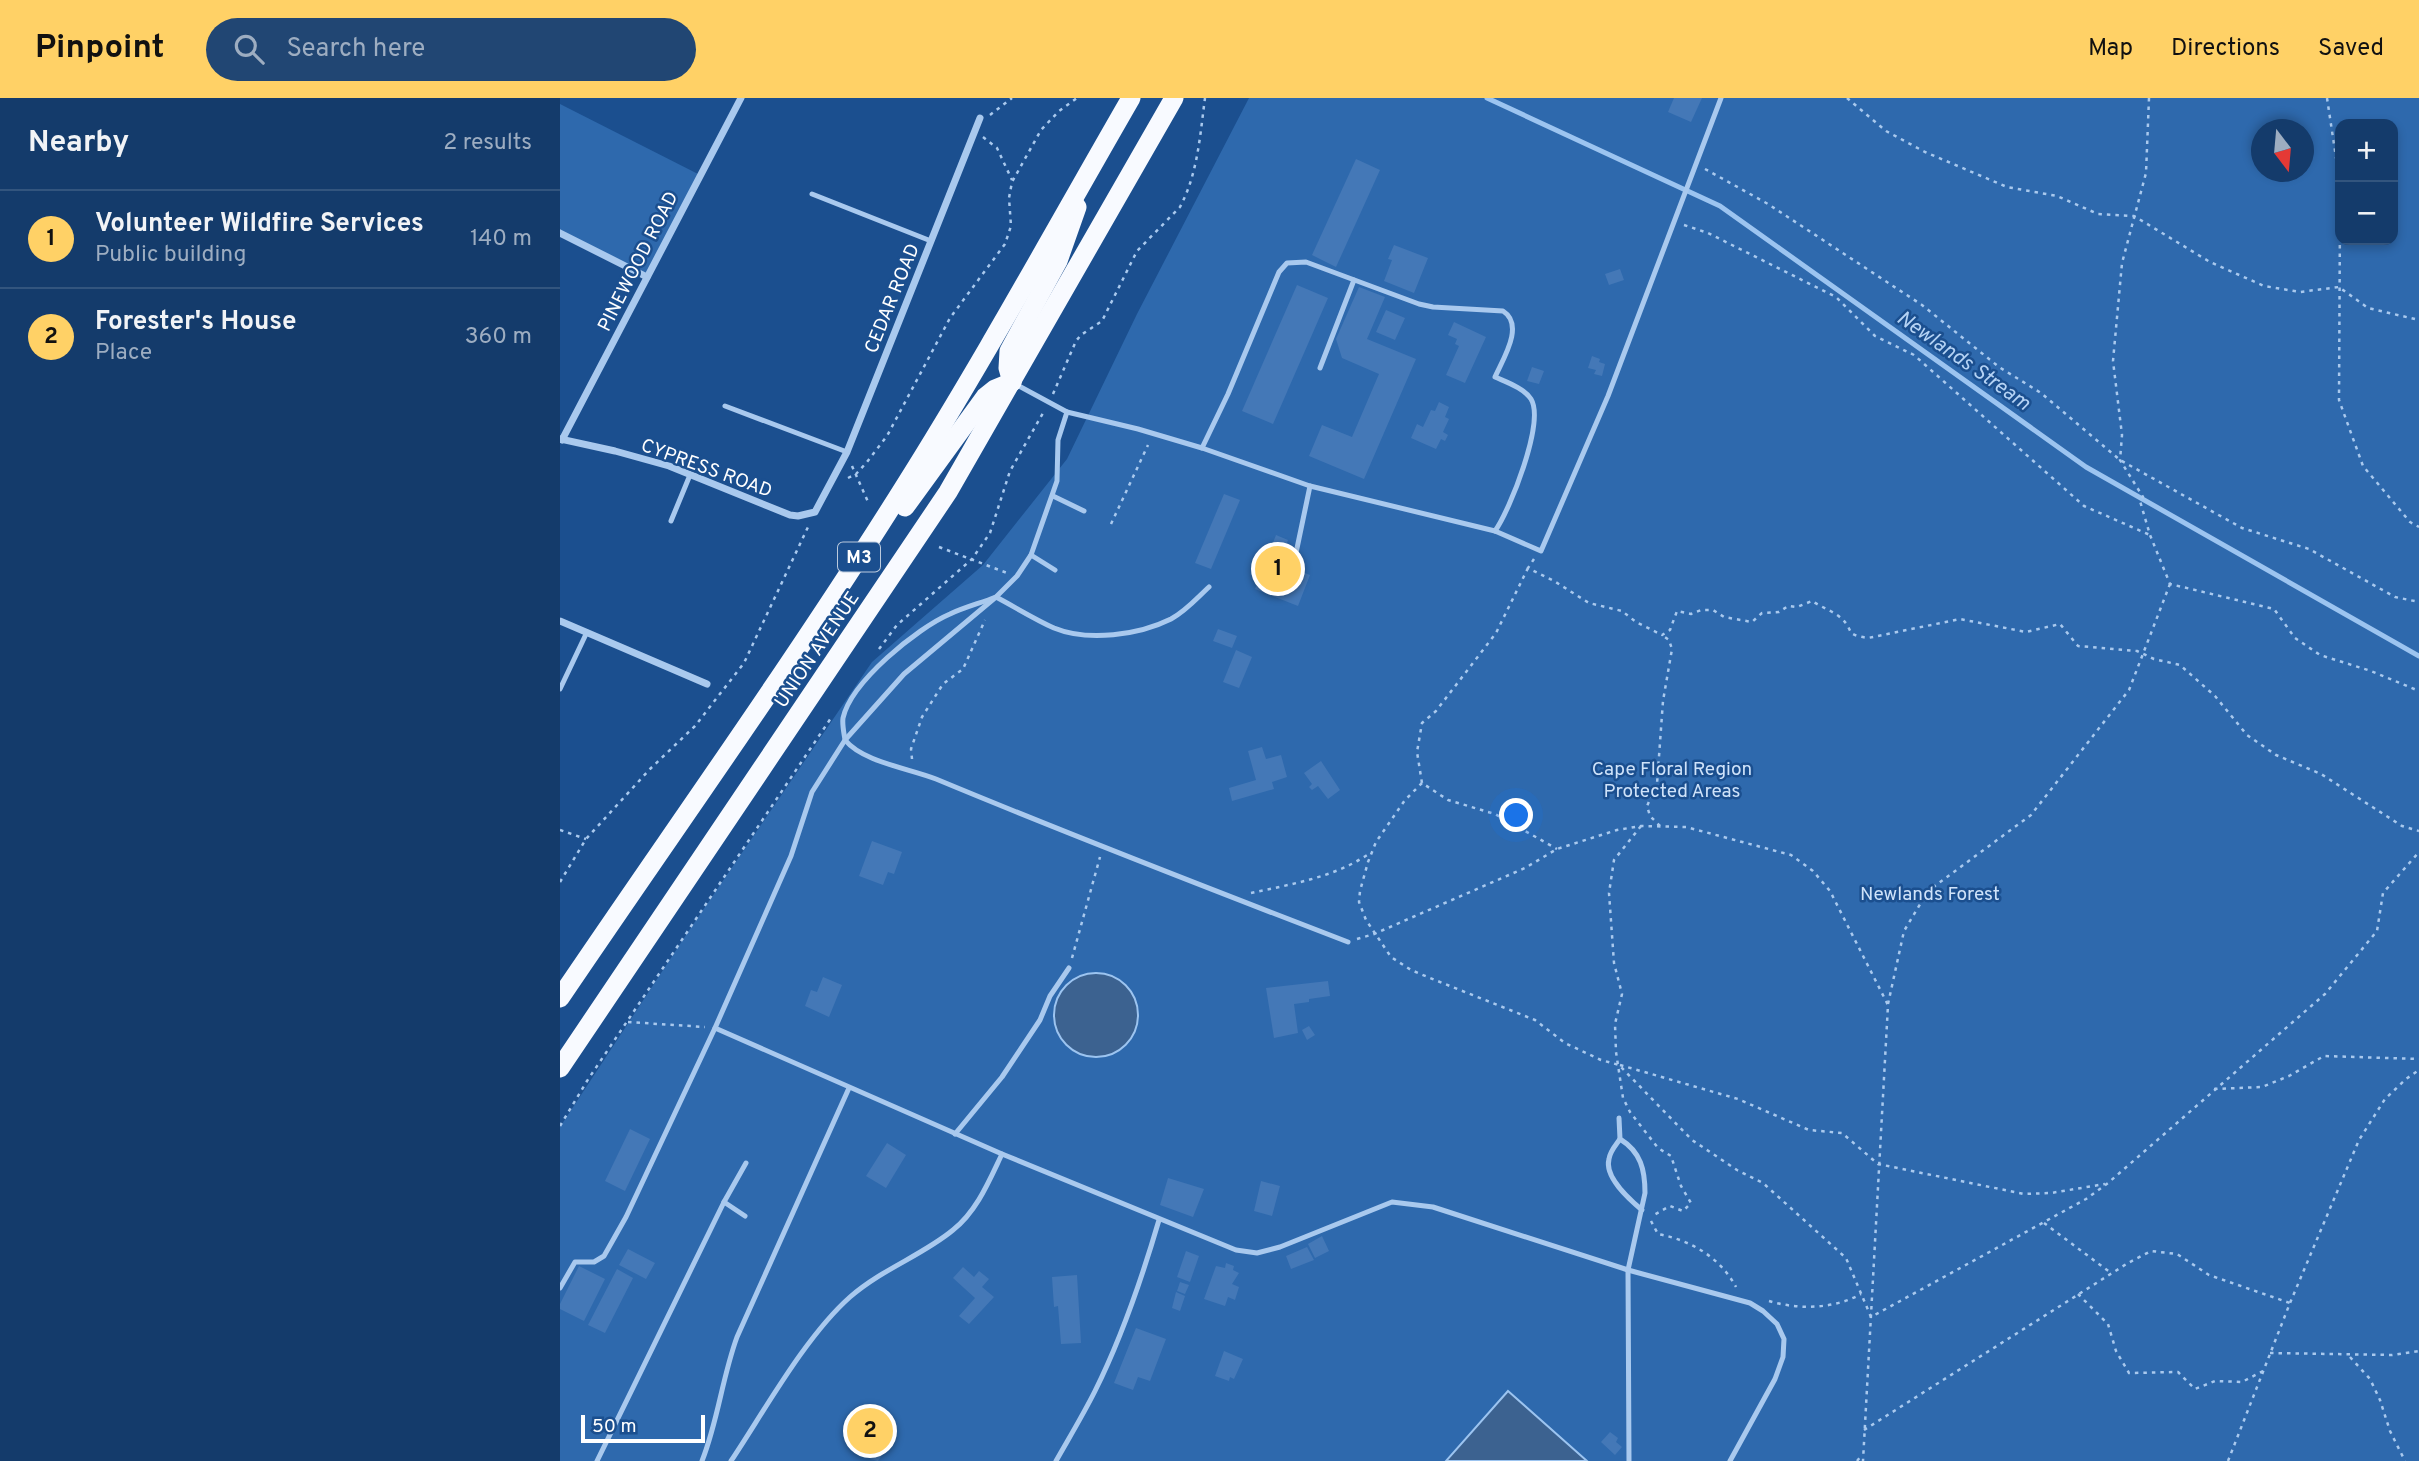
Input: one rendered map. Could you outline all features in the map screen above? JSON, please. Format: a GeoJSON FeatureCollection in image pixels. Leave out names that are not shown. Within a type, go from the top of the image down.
{"type":"FeatureCollection","features":[{"type":"Feature","properties":{"kind":"highway","name":"UNION AVENUE"},"geometry":{"type":"LineString","coordinates":[[560,998],[852,569],[951,411],[1130,98]]}},
{"type":"Feature","properties":{"kind":"highway","name":"UNION AVENUE"},"geometry":{"type":"LineString","coordinates":[[560,1068],[948,492],[1174,98]]}},
{"type":"Feature","properties":{"kind":"highway"},"geometry":{"type":"LineString","coordinates":[[852,569],[877,543],[985,397],[995,389],[1012,382],[1008,368],[1009,351],[1058,261],[1076,211],[1081,185]]}},
{"type":"Feature","properties":{"kind":"street","name":"PINEWOOD ROAD"},"geometry":{"type":"LineString","coordinates":[[561,440],[741,98]]}},
{"type":"Feature","properties":{"kind":"street","name":"CEDAR ROAD"},"geometry":{"type":"LineString","coordinates":[[828,488],[847,452],[980,118]]}},
{"type":"Feature","properties":{"kind":"street"},"geometry":{"type":"LineString","coordinates":[[560,233],[647,276]]}},
{"type":"Feature","properties":{"kind":"street","name":"CYPRESS ROAD"},"geometry":{"type":"LineString","coordinates":[[561,440],[669,466],[790,515],[815,512]]}},
{"type":"Feature","properties":{"kind":"street"},"geometry":{"type":"LineString","coordinates":[[815,512],[828,488]]}},
{"type":"Feature","properties":{"kind":"street"},"geometry":{"type":"LineString","coordinates":[[560,621],[706,684]]}},
{"type":"Feature","properties":{"kind":"lane"},"geometry":{"type":"LineString","coordinates":[[1012,382],[1067,412],[1154,433],[1310,486],[1495,531],[1541,551],[1608,396],[1721,98]]}},
{"type":"Feature","properties":{"kind":"lane"},"geometry":{"type":"LineString","coordinates":[[812,194],[931,241]]}},
{"type":"Feature","properties":{"kind":"lane"},"geometry":{"type":"LineString","coordinates":[[1202,448],[1228,394],[1279,272],[1287,263],[1306,262],[1419,304],[1493,309],[1509,315],[1513,330],[1495,377],[1527,395],[1534,407],[1535,425],[1510,507],[1495,531]]}},
{"type":"Feature","properties":{"kind":"lane"},"geometry":{"type":"LineString","coordinates":[[1320,368],[1354,279]]}},
{"type":"Feature","properties":{"kind":"lane"},"geometry":{"type":"LineString","coordinates":[[725,406],[847,452]]}},
{"type":"Feature","properties":{"kind":"lane"},"geometry":{"type":"LineString","coordinates":[[560,1288],[575,1262],[594,1262],[604,1256],[611,1244],[651,1166],[715,1028],[791,856],[812,792],[845,740],[904,674],[996,597],[1017,576],[1031,555],[1053,496],[1059,464],[1058,439],[1067,412]]}},
{"type":"Feature","properties":{"kind":"lane"},"geometry":{"type":"LineString","coordinates":[[671,520],[690,475]]}},
{"type":"Feature","properties":{"kind":"lane"},"geometry":{"type":"LineString","coordinates":[[1296,553],[1310,486]]}},
{"type":"Feature","properties":{"kind":"lane"},"geometry":{"type":"LineString","coordinates":[[1053,496],[1084,511]]}},
{"type":"Feature","properties":{"kind":"lane"},"geometry":{"type":"LineString","coordinates":[[1031,555],[1055,570]]}},
{"type":"Feature","properties":{"kind":"lane"},"geometry":{"type":"LineString","coordinates":[[1209,587],[1173,618],[1158,625],[1115,634],[1071,633],[1055,628],[996,597],[948,615],[911,638],[877,666],[851,700],[843,720],[845,740],[863,755],[913,770],[1102,848],[1348,942]]}},
{"type":"Feature","properties":{"kind":"lane"},"geometry":{"type":"LineString","coordinates":[[560,689],[587,632]]}},
{"type":"Feature","properties":{"kind":"lane"},"geometry":{"type":"LineString","coordinates":[[955,1134],[1002,1077],[1040,1020],[1050,996],[1069,968]]}},
{"type":"Feature","properties":{"kind":"lane"},"geometry":{"type":"LineString","coordinates":[[715,1028],[955,1134],[1236,1250],[1257,1253],[1280,1247],[1392,1202],[1409,1203],[1433,1207],[1629,1270],[1750,1303],[1777,1324],[1784,1339],[1783,1357],[1775,1379],[1730,1461]]}},
{"type":"Feature","properties":{"kind":"lane"},"geometry":{"type":"LineString","coordinates":[[702,1461],[713,1432],[729,1359],[737,1337],[849,1087]]}},
{"type":"Feature","properties":{"kind":"lane"},"geometry":{"type":"LineString","coordinates":[[1619,1118],[1620,1139],[1610,1153],[1610,1173],[1642,1210]]}},
{"type":"Feature","properties":{"kind":"lane"},"geometry":{"type":"LineString","coordinates":[[1620,1139],[1631,1145],[1643,1168],[1645,1193],[1629,1270],[1629,1461]]}},
{"type":"Feature","properties":{"kind":"lane"},"geometry":{"type":"LineString","coordinates":[[731,1461],[810,1342],[833,1315],[849,1298],[883,1272],[954,1230],[978,1202],[1002,1154]]}},
{"type":"Feature","properties":{"kind":"lane"},"geometry":{"type":"LineString","coordinates":[[597,1461],[724,1202],[746,1163]]}},
{"type":"Feature","properties":{"kind":"lane"},"geometry":{"type":"LineString","coordinates":[[724,1202],[746,1216]]}},
{"type":"Feature","properties":{"kind":"lane"},"geometry":{"type":"LineString","coordinates":[[1056,1461],[1095,1392],[1114,1349],[1159,1220]]}},
{"type":"Feature","properties":{"kind":"path"},"geometry":{"type":"LineString","coordinates":[[980,118],[995,113],[1012,98]]}},
{"type":"Feature","properties":{"kind":"path"},"geometry":{"type":"LineString","coordinates":[[828,488],[856,474],[887,436],[950,318],[1005,244],[1011,226],[1009,198],[1012,182],[1041,130],[1059,111],[1077,98]]}},
{"type":"Feature","properties":{"kind":"path"},"geometry":{"type":"LineString","coordinates":[[877,652],[897,625],[972,559],[990,533],[1010,471],[1049,403],[1076,341],[1102,321],[1137,251],[1185,199],[1199,148],[1205,98]]}},
{"type":"Feature","properties":{"kind":"path"},"geometry":{"type":"LineString","coordinates":[[1847,98],[1886,131],[1926,152],[2007,187],[2057,196],[2098,214],[2134,216],[2210,262],[2264,286],[2300,292],[2339,287],[2368,308],[2419,320]]}},
{"type":"Feature","properties":{"kind":"path"},"geometry":{"type":"LineString","coordinates":[[1863,1461],[1888,1004],[1904,931],[1928,891],[2031,815],[2129,690],[2170,584],[2150,535],[2140,501],[2143,497],[2120,460],[2122,435],[2113,360],[2122,263],[2146,173],[2149,98]]}},
{"type":"Feature","properties":{"kind":"path"},"geometry":{"type":"LineString","coordinates":[[2327,98],[2340,182]]}},
{"type":"Feature","properties":{"kind":"path"},"geometry":{"type":"LineString","coordinates":[[975,131],[997,148],[1012,182]]}},
{"type":"Feature","properties":{"kind":"path"},"geometry":{"type":"LineString","coordinates":[[1696,164],[1768,204],[1922,305],[1999,367],[2041,393],[2120,460],[2242,528],[2309,549],[2395,597],[2419,602]]}},
{"type":"Feature","properties":{"kind":"path"},"geometry":{"type":"LineString","coordinates":[[1674,222],[1708,233],[1836,297],[1875,336],[1914,355],[2084,506],[2150,535]]}},
{"type":"Feature","properties":{"kind":"path"},"geometry":{"type":"LineString","coordinates":[[2340,245],[2339,400],[2363,466],[2410,522],[2419,527]]}},
{"type":"Feature","properties":{"kind":"path"},"geometry":{"type":"LineString","coordinates":[[1111,524],[1154,433]]}},
{"type":"Feature","properties":{"kind":"path"},"geometry":{"type":"LineString","coordinates":[[847,452],[869,504]]}},
{"type":"Feature","properties":{"kind":"path"},"geometry":{"type":"LineString","coordinates":[[560,882],[586,839],[650,769],[695,726],[744,663],[815,512]]}},
{"type":"Feature","properties":{"kind":"path"},"geometry":{"type":"LineString","coordinates":[[939,547],[972,559]]}},
{"type":"Feature","properties":{"kind":"path"},"geometry":{"type":"LineString","coordinates":[[1541,551],[1528,568],[1496,633],[1436,711],[1422,723],[1417,752],[1422,783],[1448,800],[1495,814],[1557,849]]}},
{"type":"Feature","properties":{"kind":"path"},"geometry":{"type":"LineString","coordinates":[[1528,568],[1589,603],[1622,611],[1669,640],[1672,649],[1663,701],[1657,784],[1647,806],[1650,816],[1660,826]]}},
{"type":"Feature","properties":{"kind":"path"},"geometry":{"type":"LineString","coordinates":[[2170,584],[2274,609],[2295,638],[2320,654],[2419,691]]}},
{"type":"Feature","properties":{"kind":"path"},"geometry":{"type":"LineString","coordinates":[[913,770],[911,749],[922,717],[943,684],[963,669],[996,597]]}},
{"type":"Feature","properties":{"kind":"path"},"geometry":{"type":"LineString","coordinates":[[1662,635],[1670,630],[1677,611],[1691,614],[1701,610],[1713,610],[1724,617],[1752,622],[1762,613],[1779,612],[1788,606],[1797,607],[1812,601],[1843,619],[1848,631],[1855,636],[1867,638],[1961,620],[2026,632],[2060,625],[2078,646],[2143,654],[2180,665],[2215,696],[2247,735],[2276,755],[2321,774],[2402,826],[2419,831]]}},
{"type":"Feature","properties":{"kind":"path"},"geometry":{"type":"LineString","coordinates":[[560,1126],[626,1022],[833,715]]}},
{"type":"Feature","properties":{"kind":"path"},"geometry":{"type":"LineString","coordinates":[[1422,783],[1405,800],[1373,851],[1362,881],[1359,902],[1374,934],[1391,957],[1411,970],[1535,1020],[1564,1042],[1601,1060],[1738,1098],[1809,1130],[1842,1133],[1878,1164],[2024,1194],[2051,1193],[2108,1183]]}},
{"type":"Feature","properties":{"kind":"path"},"geometry":{"type":"LineString","coordinates":[[1348,942],[1374,934],[1525,868],[1557,849],[1618,830],[1641,826],[1686,827],[1791,855],[1814,871],[1830,891],[1888,1004]]}},
{"type":"Feature","properties":{"kind":"path"},"geometry":{"type":"LineString","coordinates":[[1641,826],[1614,860],[1609,893],[1614,963],[1622,995],[1615,1024],[1623,1098],[1630,1112],[1658,1148],[1671,1156],[1681,1186],[1691,1203],[1683,1211],[1670,1206],[1655,1213],[1650,1219],[1658,1234],[1693,1244],[1728,1273],[1738,1292]]}},
{"type":"Feature","properties":{"kind":"path"},"geometry":{"type":"LineString","coordinates":[[560,830],[586,839]]}},
{"type":"Feature","properties":{"kind":"path"},"geometry":{"type":"LineString","coordinates":[[1069,968],[1102,848]]}},
{"type":"Feature","properties":{"kind":"path"},"geometry":{"type":"LineString","coordinates":[[1231,897],[1321,876],[1354,864],[1373,851]]}},
{"type":"Feature","properties":{"kind":"path"},"geometry":{"type":"LineString","coordinates":[[1871,1317],[2086,1199],[2108,1183],[2325,994],[2377,931],[2383,893],[2419,852]]}},
{"type":"Feature","properties":{"kind":"path"},"geometry":{"type":"LineString","coordinates":[[626,1022],[715,1028]]}},
{"type":"Feature","properties":{"kind":"path"},"geometry":{"type":"LineString","coordinates":[[2214,1088],[2262,1087],[2289,1076],[2324,1056],[2419,1059]]}},
{"type":"Feature","properties":{"kind":"path"},"geometry":{"type":"LineString","coordinates":[[1619,1065],[1692,1140],[1737,1170],[1763,1182],[1822,1234],[1846,1258],[1871,1317]]}},
{"type":"Feature","properties":{"kind":"path"},"geometry":{"type":"LineString","coordinates":[[2228,1461],[2290,1303],[2359,1140],[2385,1099],[2419,1070]]}},
{"type":"Feature","properties":{"kind":"path"},"geometry":{"type":"LineString","coordinates":[[2043,1222],[2111,1273]]}},
{"type":"Feature","properties":{"kind":"path"},"geometry":{"type":"LineString","coordinates":[[1864,1430],[2111,1273],[2151,1251],[2177,1254],[2209,1275],[2290,1303]]}},
{"type":"Feature","properties":{"kind":"path"},"geometry":{"type":"LineString","coordinates":[[1760,1298],[1782,1305],[1811,1307],[1845,1303],[1861,1294]]}},
{"type":"Feature","properties":{"kind":"path"},"geometry":{"type":"LineString","coordinates":[[2078,1294],[2108,1324],[2116,1350],[2129,1373],[2178,1372],[2195,1389],[2215,1381],[2242,1382],[2263,1371]]}},
{"type":"Feature","properties":{"kind":"path"},"geometry":{"type":"LineString","coordinates":[[2270,1353],[2392,1355],[2419,1351]]}},
{"type":"Feature","properties":{"kind":"path"},"geometry":{"type":"LineString","coordinates":[[2349,1355],[2370,1379],[2390,1431],[2406,1461]]}},
{"type":"Feature","properties":{"kind":"path"},"geometry":{"type":"LineString","coordinates":[[1857,1461],[1863,1455]]}},
{"type":"Feature","properties":{"kind":"green space","name":"Cape Floral Region Protected Areas"},"geometry":{"type":"Polygon","coordinates":[[[1249,98],[2419,98],[2419,1461],[560,1461],[560,1127],[686,935],[872,662],[983,565],[1067,459],[1137,314],[1249,98]]]}},
{"type":"Feature","properties":{"kind":"green space"},"geometry":{"type":"Polygon","coordinates":[[[560,104],[700,175],[647,277],[560,233],[560,104]]]}},
{"type":"Feature","properties":{"kind":"shaded area"},"geometry":{"type":"Polygon","coordinates":[[[1096,973],[1119,980],[1131,992],[1138,1015],[1131,1038],[1119,1050],[1096,1057],[1073,1050],[1061,1038],[1054,1015],[1061,992],[1073,980],[1096,973]]]}},
{"type":"Feature","properties":{"kind":"shaded area"},"geometry":{"type":"Polygon","coordinates":[[[1508,1391],[1587,1461],[1446,1461],[1508,1391]]]}},
{"type":"Feature","properties":{"kind":"building"},"geometry":{"type":"Polygon","coordinates":[[[1674,98],[1702,98],[1691,122],[1668,112],[1674,98]]]}},
{"type":"Feature","properties":{"kind":"building"},"geometry":{"type":"Polygon","coordinates":[[[1356,159],[1380,170],[1336,267],[1312,255],[1356,159]]]}},
{"type":"Feature","properties":{"kind":"building"},"geometry":{"type":"Polygon","coordinates":[[[1394,245],[1428,258],[1414,293],[1384,281],[1394,245]]]}},
{"type":"Feature","properties":{"kind":"building"},"geometry":{"type":"Polygon","coordinates":[[[1620,269],[1624,280],[1609,285],[1605,274],[1620,269]]]}},
{"type":"Feature","properties":{"kind":"building"},"geometry":{"type":"Polygon","coordinates":[[[1297,285],[1328,298],[1273,424],[1242,411],[1297,285]]]}},
{"type":"Feature","properties":{"kind":"building"},"geometry":{"type":"Polygon","coordinates":[[[1359,287],[1385,297],[1367,339],[1416,359],[1364,479],[1309,456],[1322,425],[1352,437],[1379,374],[1342,358],[1336,339],[1359,287]]]}},
{"type":"Feature","properties":{"kind":"building"},"geometry":{"type":"Polygon","coordinates":[[[1386,310],[1405,318],[1395,340],[1376,332],[1386,310]]]}},
{"type":"Feature","properties":{"kind":"building"},"geometry":{"type":"Polygon","coordinates":[[[1454,322],[1486,337],[1465,383],[1446,375],[1459,346],[1455,344],[1457,339],[1448,335],[1454,322]]]}},
{"type":"Feature","properties":{"kind":"building"},"geometry":{"type":"Polygon","coordinates":[[[1592,356],[1605,364],[1602,376],[1594,374],[1596,370],[1588,368],[1592,356]]]}},
{"type":"Feature","properties":{"kind":"building"},"geometry":{"type":"Polygon","coordinates":[[[1532,367],[1544,371],[1539,384],[1527,381],[1532,367]]]}},
{"type":"Feature","properties":{"kind":"building"},"geometry":{"type":"Polygon","coordinates":[[[1439,402],[1449,407],[1445,417],[1449,419],[1443,432],[1448,435],[1445,441],[1441,439],[1436,449],[1411,438],[1417,424],[1423,427],[1431,410],[1435,411],[1439,402]]]}},
{"type":"Feature","properties":{"kind":"building"},"geometry":{"type":"Polygon","coordinates":[[[1224,494],[1240,500],[1211,569],[1195,563],[1224,494]]]}},
{"type":"Feature","properties":{"kind":"building"},"geometry":{"type":"Polygon","coordinates":[[[1276,535],[1288,540],[1279,563],[1310,575],[1298,606],[1255,589],[1276,535]]]}},
{"type":"Feature","properties":{"kind":"building"},"geometry":{"type":"Polygon","coordinates":[[[1218,629],[1237,636],[1232,648],[1213,641],[1218,629]]]}},
{"type":"Feature","properties":{"kind":"building"},"geometry":{"type":"Polygon","coordinates":[[[1236,650],[1252,657],[1239,688],[1223,682],[1236,650]]]}},
{"type":"Feature","properties":{"kind":"building"},"geometry":{"type":"Polygon","coordinates":[[[1262,747],[1266,759],[1281,755],[1287,777],[1272,782],[1274,789],[1232,801],[1229,788],[1256,780],[1248,751],[1262,747]]]}},
{"type":"Feature","properties":{"kind":"building"},"geometry":{"type":"Polygon","coordinates":[[[1321,761],[1340,790],[1328,799],[1318,786],[1312,790],[1309,787],[1312,784],[1304,773],[1321,761]]]}},
{"type":"Feature","properties":{"kind":"building"},"geometry":{"type":"Polygon","coordinates":[[[872,841],[902,852],[894,874],[888,872],[883,885],[859,876],[872,841]]]}},
{"type":"Feature","properties":{"kind":"building"},"geometry":{"type":"Polygon","coordinates":[[[823,977],[842,985],[829,1017],[805,1006],[811,990],[817,992],[823,977]]]}},
{"type":"Feature","properties":{"kind":"building"},"geometry":{"type":"Polygon","coordinates":[[[1328,981],[1330,996],[1294,1004],[1298,1033],[1274,1038],[1266,988],[1328,981]]]}},
{"type":"Feature","properties":{"kind":"building"},"geometry":{"type":"Polygon","coordinates":[[[1309,1026],[1315,1035],[1307,1040],[1302,1030],[1309,1026]]]}},
{"type":"Feature","properties":{"kind":"building"},"geometry":{"type":"Polygon","coordinates":[[[630,1129],[650,1139],[625,1191],[605,1181],[630,1129]]]}},
{"type":"Feature","properties":{"kind":"building"},"geometry":{"type":"Polygon","coordinates":[[[887,1143],[906,1155],[886,1188],[866,1176],[887,1143]]]}},
{"type":"Feature","properties":{"kind":"building"},"geometry":{"type":"Polygon","coordinates":[[[1168,1178],[1204,1189],[1193,1217],[1160,1205],[1168,1178]]]}},
{"type":"Feature","properties":{"kind":"building"},"geometry":{"type":"Polygon","coordinates":[[[1261,1181],[1280,1186],[1272,1216],[1254,1211],[1261,1181]]]}},
{"type":"Feature","properties":{"kind":"building"},"geometry":{"type":"Polygon","coordinates":[[[1322,1236],[1329,1251],[1315,1258],[1308,1244],[1322,1236]]]}},
{"type":"Feature","properties":{"kind":"building"},"geometry":{"type":"Polygon","coordinates":[[[1307,1247],[1314,1260],[1291,1269],[1286,1256],[1307,1247]]]}},
{"type":"Feature","properties":{"kind":"building"},"geometry":{"type":"Polygon","coordinates":[[[628,1249],[655,1263],[646,1279],[619,1265],[628,1249]]]}},
{"type":"Feature","properties":{"kind":"building"},"geometry":{"type":"Polygon","coordinates":[[[1186,1251],[1199,1256],[1190,1282],[1177,1277],[1186,1251]]]}},
{"type":"Feature","properties":{"kind":"building"},"geometry":{"type":"Polygon","coordinates":[[[1226,1263],[1234,1266],[1233,1270],[1239,1273],[1232,1284],[1239,1287],[1235,1300],[1228,1297],[1225,1306],[1204,1299],[1216,1266],[1225,1268],[1226,1263]]]}},
{"type":"Feature","properties":{"kind":"building"},"geometry":{"type":"Polygon","coordinates":[[[579,1266],[605,1279],[584,1321],[560,1309],[579,1266]]]}},
{"type":"Feature","properties":{"kind":"building"},"geometry":{"type":"Polygon","coordinates":[[[963,1267],[974,1277],[979,1271],[989,1279],[982,1287],[994,1297],[969,1324],[959,1316],[975,1298],[953,1278],[963,1267]]]}},
{"type":"Feature","properties":{"kind":"building"},"geometry":{"type":"Polygon","coordinates":[[[617,1269],[633,1278],[605,1333],[588,1325],[617,1269]]]}},
{"type":"Feature","properties":{"kind":"building"},"geometry":{"type":"Polygon","coordinates":[[[1077,1275],[1081,1343],[1061,1344],[1052,1277],[1077,1275]]]}},
{"type":"Feature","properties":{"kind":"building"},"geometry":{"type":"Polygon","coordinates":[[[1180,1282],[1189,1285],[1185,1294],[1177,1291],[1180,1282]]]}},
{"type":"Feature","properties":{"kind":"building"},"geometry":{"type":"Polygon","coordinates":[[[1176,1292],[1185,1296],[1180,1311],[1172,1308],[1176,1292]]]}},
{"type":"Feature","properties":{"kind":"building"},"geometry":{"type":"Polygon","coordinates":[[[1136,1328],[1166,1339],[1150,1381],[1138,1377],[1133,1390],[1114,1383],[1136,1328]]]}},
{"type":"Feature","properties":{"kind":"building"},"geometry":{"type":"Polygon","coordinates":[[[1224,1351],[1243,1359],[1234,1379],[1230,1377],[1229,1381],[1215,1376],[1224,1351]]]}},
{"type":"Feature","properties":{"kind":"building"},"geometry":{"type":"Polygon","coordinates":[[[864,1407],[893,1424],[883,1441],[889,1445],[878,1461],[870,1459],[873,1454],[846,1439],[864,1407]]]}},
{"type":"Feature","properties":{"kind":"building"},"geometry":{"type":"Polygon","coordinates":[[[1610,1432],[1618,1438],[1616,1442],[1622,1447],[1615,1455],[1601,1442],[1610,1432]]]}},
{"type":"Feature","properties":{"kind":"waterway","name":"Newlands Stream"},"geometry":{"type":"LineString","coordinates":[[1487,98],[1720,206],[2086,467],[2419,656]]}},
{"type":"Feature","properties":{"kind":"place","name":"Volunteer Wildfire Services"},"geometry":{"type":"Point","coordinates":[1278,569]}},
{"type":"Feature","properties":{"kind":"place","name":"Forester's House"},"geometry":{"type":"Point","coordinates":[870,1431]}},
{"type":"Feature","properties":{"kind":"park label","name":"Newlands Forest"},"geometry":{"type":"Point","coordinates":[1930,893]}}]}
